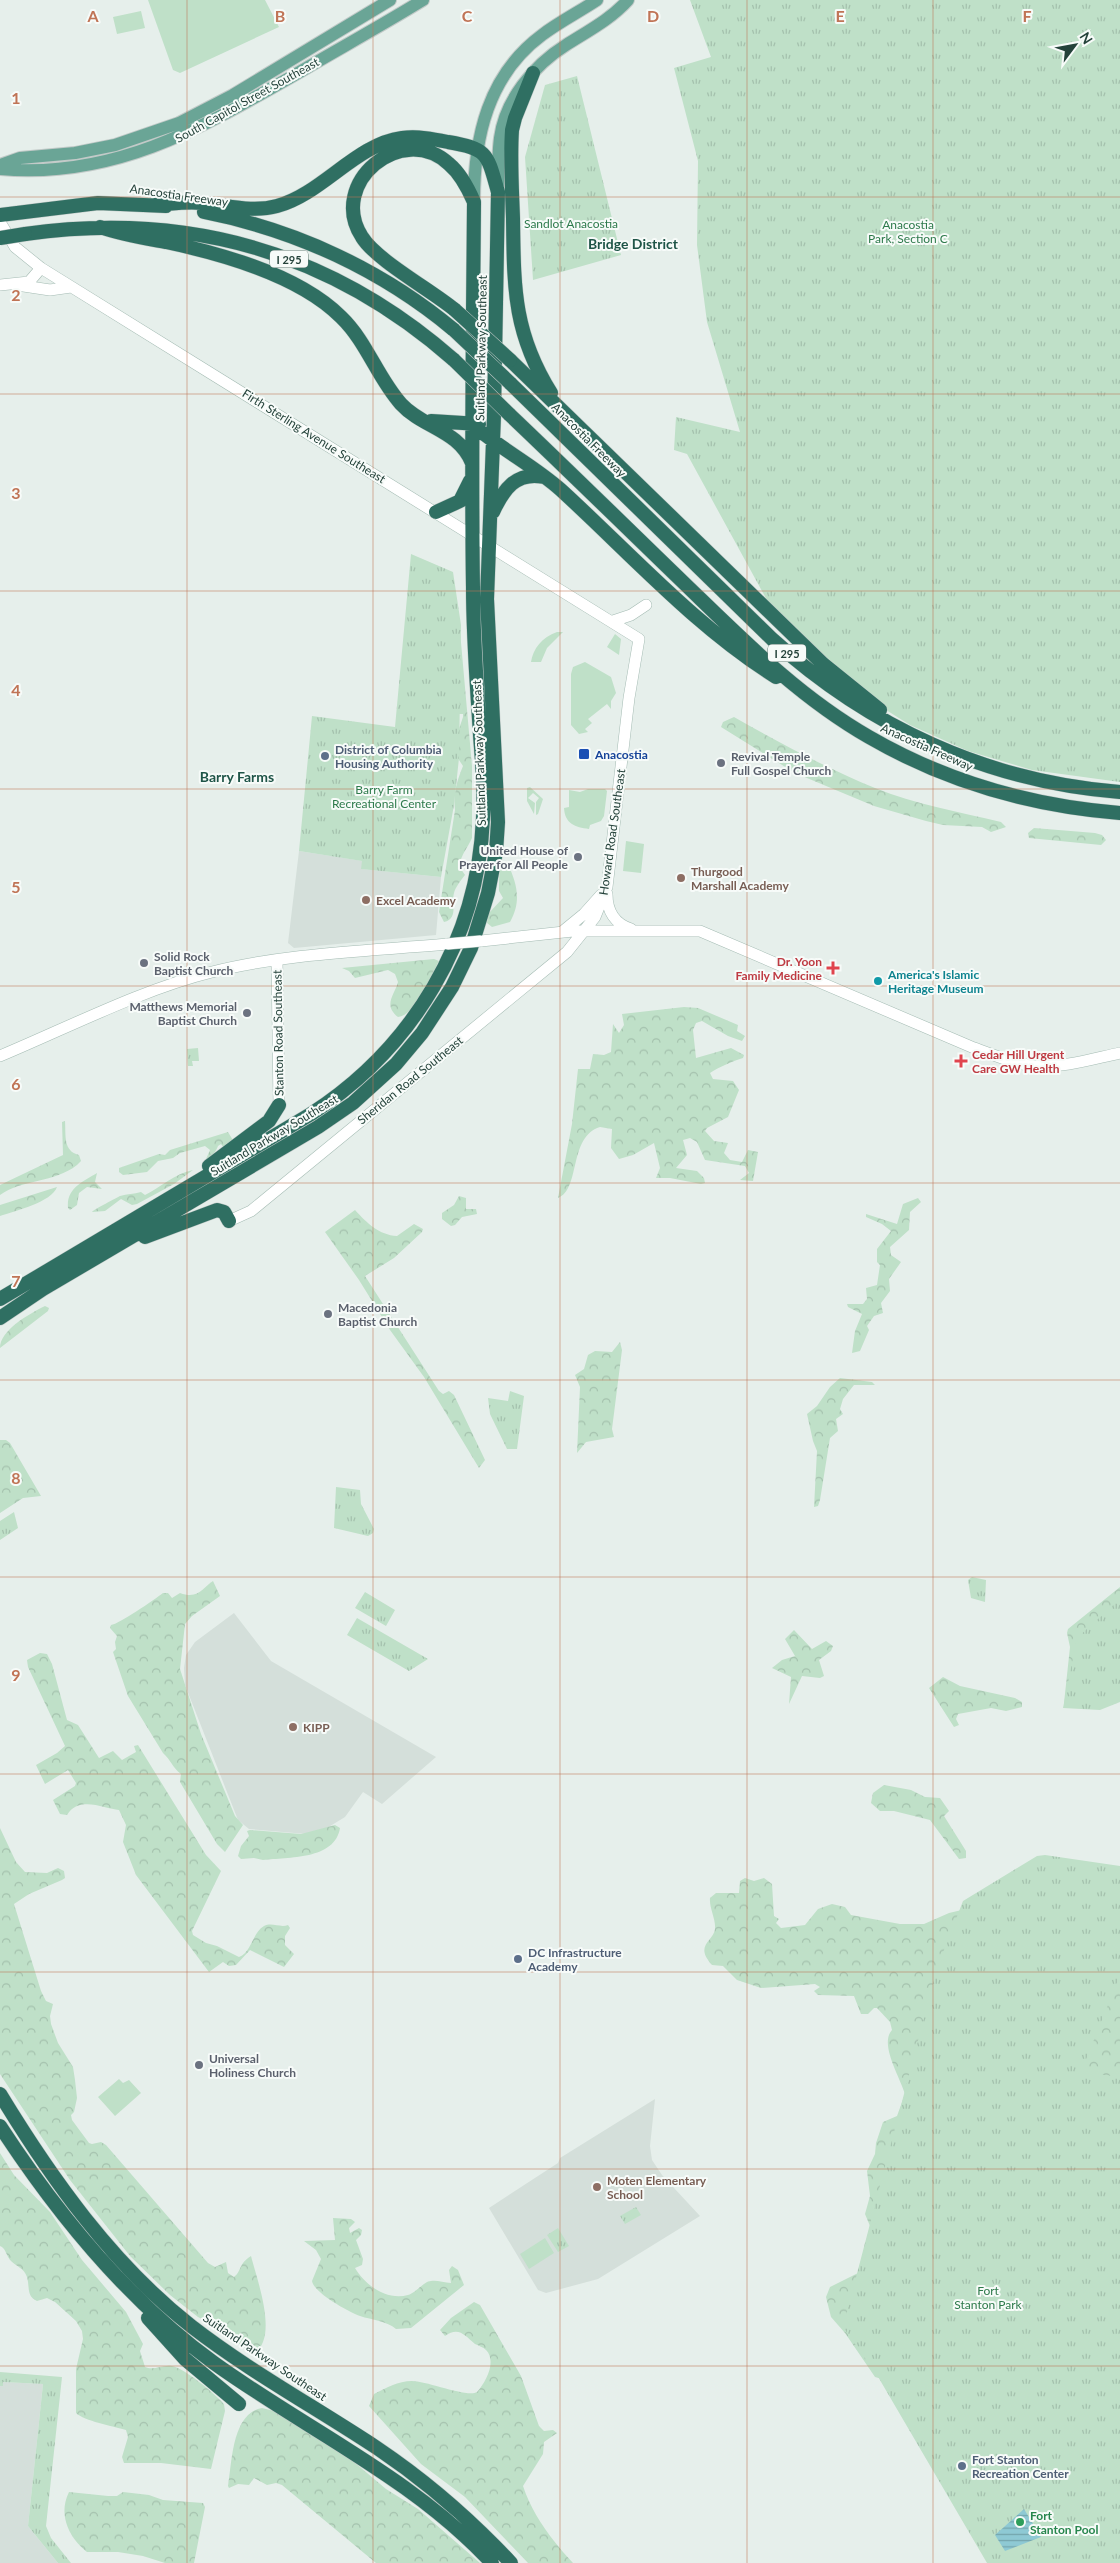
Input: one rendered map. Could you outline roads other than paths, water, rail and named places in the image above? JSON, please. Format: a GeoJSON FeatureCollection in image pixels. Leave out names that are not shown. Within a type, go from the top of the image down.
{"type":"FeatureCollection","features":[{"type":"Feature","properties":{"kind":"highway"},"geometry":{"type":"LineString","coordinates":[[533,73],[512,130],[516,304],[520,325],[536,368],[561,410]]}},
{"type":"Feature","properties":{"kind":"highway"},"geometry":{"type":"LineString","coordinates":[[156,205],[200,202],[252,209],[276,206],[300,196],[376,146],[400,138],[421,137],[477,148],[488,159],[498,192]]}},
{"type":"Feature","properties":{"kind":"highway"},"geometry":{"type":"LineString","coordinates":[[474,202],[465,183],[449,163],[434,154],[414,149],[389,154],[373,164],[360,179],[354,200],[357,227],[368,246],[455,310],[510,360],[829,669],[923,742]]}},
{"type":"Feature","properties":{"kind":"highway","name":"Suitland Parkway Southeast"},"geometry":{"type":"LineString","coordinates":[[0,1318],[30,1297],[318,1127],[353,1103],[375,1084],[409,1049],[430,1022],[452,986],[477,932],[488,893],[497,837],[498,781],[488,613],[494,443],[498,192]]}},
{"type":"Feature","properties":{"kind":"highway","name":"Anacostia Freeway"},"geometry":{"type":"LineString","coordinates":[[0,215],[98,202],[156,205],[240,220],[320,247],[396,287],[454,330],[772,639],[815,676],[873,715],[923,742],[962,758],[1015,775],[1070,787],[1120,792]]}},
{"type":"Feature","properties":{"kind":"highway","name":"Suitland Parkway Southeast"},"geometry":{"type":"LineString","coordinates":[[0,1299],[306,1118],[345,1091],[375,1064],[405,1031],[444,969],[461,930],[473,890],[484,818],[473,618],[474,202]]}},
{"type":"Feature","properties":{"kind":"highway"},"geometry":{"type":"LineString","coordinates":[[100,227],[119,234],[204,252],[277,275],[302,286],[327,304],[347,323],[397,400],[422,420],[458,441],[473,469],[460,501],[436,512]]}},
{"type":"Feature","properties":{"kind":"highway","name":"Anacostia Freeway"},"geometry":{"type":"LineString","coordinates":[[0,238],[100,227],[193,233],[234,242],[288,258],[339,281],[375,301],[421,332],[454,360],[766,660],[819,705],[882,744],[960,779],[1029,799],[1120,813]]}},
{"type":"Feature","properties":{"kind":"highway"},"geometry":{"type":"LineString","coordinates":[[422,420],[472,424],[485,422],[494,415]]}},
{"type":"Feature","properties":{"kind":"highway"},"geometry":{"type":"LineString","coordinates":[[472,424],[494,443],[544,477],[662,587],[757,666],[819,705]]}},
{"type":"Feature","properties":{"kind":"highway"},"geometry":{"type":"LineString","coordinates":[[490,517],[500,496],[511,484],[526,476],[544,477]]}},
{"type":"Feature","properties":{"kind":"highway"},"geometry":{"type":"LineString","coordinates":[[157,1205],[266,1124],[276,1114],[279,1105]]}},
{"type":"Feature","properties":{"kind":"highway"},"geometry":{"type":"LineString","coordinates":[[94,1259],[214,1210],[224,1212],[230,1221]]}},
{"type":"Feature","properties":{"kind":"highway","name":"Suitland Parkway Southeast"},"geometry":{"type":"LineString","coordinates":[[0,2094],[39,2154],[77,2206],[117,2255],[164,2304],[228,2353],[376,2447],[418,2478],[468,2519],[511,2563]]}},
{"type":"Feature","properties":{"kind":"highway"},"geometry":{"type":"LineString","coordinates":[[0,2126],[43,2188],[168,2342],[193,2366],[239,2404]]}},
{"type":"Feature","properties":{"kind":"highway"},"geometry":{"type":"LineString","coordinates":[[119,2280],[154,2316],[208,2359],[410,2490],[452,2525],[492,2563]]}},
{"type":"Feature","properties":{"kind":"main road"},"geometry":{"type":"LineString","coordinates":[[0,165],[20,158],[102,148],[168,128],[225,99],[390,0]]}},
{"type":"Feature","properties":{"kind":"main road","name":"South Capitol Street Southeast"},"geometry":{"type":"LineString","coordinates":[[0,169],[23,171],[87,166],[121,159],[166,144],[242,105],[423,0]]}},
{"type":"Feature","properties":{"kind":"main road","name":"Suitland Parkway Southeast"},"geometry":{"type":"LineString","coordinates":[[474,202],[477,148],[482,124],[493,93],[514,61],[542,34],[597,0]]}},
{"type":"Feature","properties":{"kind":"main road","name":"Suitland Parkway Southeast"},"geometry":{"type":"LineString","coordinates":[[498,192],[502,130],[516,97],[533,73],[555,52],[610,16],[628,0]]}},
{"type":"Feature","properties":{"kind":"main road","name":"Firth Sterling Avenue Southeast"},"geometry":{"type":"LineString","coordinates":[[0,222],[15,247],[41,268],[473,534],[639,639]]}},
{"type":"Feature","properties":{"kind":"main road"},"geometry":{"type":"LineString","coordinates":[[0,285],[29,282],[41,268]]}},
{"type":"Feature","properties":{"kind":"main road"},"geometry":{"type":"LineString","coordinates":[[17,284],[50,290],[71,287]]}},
{"type":"Feature","properties":{"kind":"main road"},"geometry":{"type":"LineString","coordinates":[[613,621],[631,615],[646,605]]}},
{"type":"Feature","properties":{"kind":"main road","name":"Howard Road Southeast"},"geometry":{"type":"LineString","coordinates":[[584,932],[600,909],[607,887],[629,698],[639,639]]}},
{"type":"Feature","properties":{"kind":"main road"},"geometry":{"type":"LineString","coordinates":[[607,887],[609,908],[616,921],[629,928],[639,930]]}},
{"type":"Feature","properties":{"kind":"main road"},"geometry":{"type":"LineString","coordinates":[[562,932],[594,904],[607,887]]}},
{"type":"Feature","properties":{"kind":"main road"},"geometry":{"type":"LineString","coordinates":[[0,1056],[193,978],[239,966],[277,960],[562,932],[639,930],[687,930],[710,934],[974,1048],[1012,1061],[1051,1066],[1120,1053]]}},
{"type":"Feature","properties":{"kind":"main road","name":"Sheridan Road Southeast"},"geometry":{"type":"LineString","coordinates":[[230,1221],[251,1210],[508,1001],[567,952],[584,932]]}},
{"type":"Feature","properties":{"kind":"main road","name":"Stanton Road Southeast"},"geometry":{"type":"LineString","coordinates":[[277,960],[279,1105]]}},
{"type":"Feature","properties":{"kind":"water","name":"Fort Stanton Pool"},"geometry":{"type":"Polygon","coordinates":[[[1024,2509],[1041,2537],[1005,2551],[995,2535],[1024,2509]]]}},
{"type":"Feature","properties":{"kind":"place","name":"Anacostia"},"geometry":{"type":"Point","coordinates":[584,754]}},
{"type":"Feature","properties":{"kind":"place","name":"District of Columbia Housing Authority"},"geometry":{"type":"Point","coordinates":[325,756]}},
{"type":"Feature","properties":{"kind":"place","name":"Revival Temple Full Gospel Church"},"geometry":{"type":"Point","coordinates":[721,763]}},
{"type":"Feature","properties":{"kind":"place","name":"United House of Prayer for All People"},"geometry":{"type":"Point","coordinates":[578,857]}},
{"type":"Feature","properties":{"kind":"place","name":"Thurgood Marshall Academy"},"geometry":{"type":"Point","coordinates":[681,878]}},
{"type":"Feature","properties":{"kind":"place","name":"Excel Academy"},"geometry":{"type":"Point","coordinates":[366,900]}},
{"type":"Feature","properties":{"kind":"place","name":"Solid Rock Baptist Church"},"geometry":{"type":"Point","coordinates":[144,963]}},
{"type":"Feature","properties":{"kind":"place","name":"Dr. Yoon Family Medicine"},"geometry":{"type":"Point","coordinates":[833,968]}},
{"type":"Feature","properties":{"kind":"place","name":"America's Islamic Heritage Museum"},"geometry":{"type":"Point","coordinates":[878,981]}},
{"type":"Feature","properties":{"kind":"place","name":"Matthews Memorial Baptist Church"},"geometry":{"type":"Point","coordinates":[247,1013]}},
{"type":"Feature","properties":{"kind":"place","name":"Cedar Hill Urgent Care GW Health"},"geometry":{"type":"Point","coordinates":[961,1061]}},
{"type":"Feature","properties":{"kind":"place","name":"Macedonia Baptist Church"},"geometry":{"type":"Point","coordinates":[328,1314]}},
{"type":"Feature","properties":{"kind":"place","name":"KIPP"},"geometry":{"type":"Point","coordinates":[293,1727]}},
{"type":"Feature","properties":{"kind":"place","name":"DC Infrastructure Academy"},"geometry":{"type":"Point","coordinates":[518,1959]}},
{"type":"Feature","properties":{"kind":"place","name":"Universal Holiness Church"},"geometry":{"type":"Point","coordinates":[199,2065]}},
{"type":"Feature","properties":{"kind":"place","name":"Moten Elementary School"},"geometry":{"type":"Point","coordinates":[597,2187]}},
{"type":"Feature","properties":{"kind":"place","name":"Fort Stanton Recreation Center"},"geometry":{"type":"Point","coordinates":[962,2466]}},
{"type":"Feature","properties":{"kind":"place","name":"Fort Stanton Pool"},"geometry":{"type":"Point","coordinates":[1020,2522]}},
{"type":"Feature","properties":{"kind":"district","name":"Bridge District"},"geometry":{"type":"Point","coordinates":[633,243]}},
{"type":"Feature","properties":{"kind":"district","name":"Barry Farms"},"geometry":{"type":"Point","coordinates":[237,776]}},
{"type":"Feature","properties":{"kind":"park label","name":"Sandlot Anacostia"},"geometry":{"type":"Point","coordinates":[571,223]}},
{"type":"Feature","properties":{"kind":"park label","name":"Anacostia Park, Section C"},"geometry":{"type":"Point","coordinates":[908,231]}},
{"type":"Feature","properties":{"kind":"park label","name":"Barry Farm Recreational Center"},"geometry":{"type":"Point","coordinates":[384,796]}},
{"type":"Feature","properties":{"kind":"park label","name":"Fort Stanton Park"},"geometry":{"type":"Point","coordinates":[988,2297]}}]}
